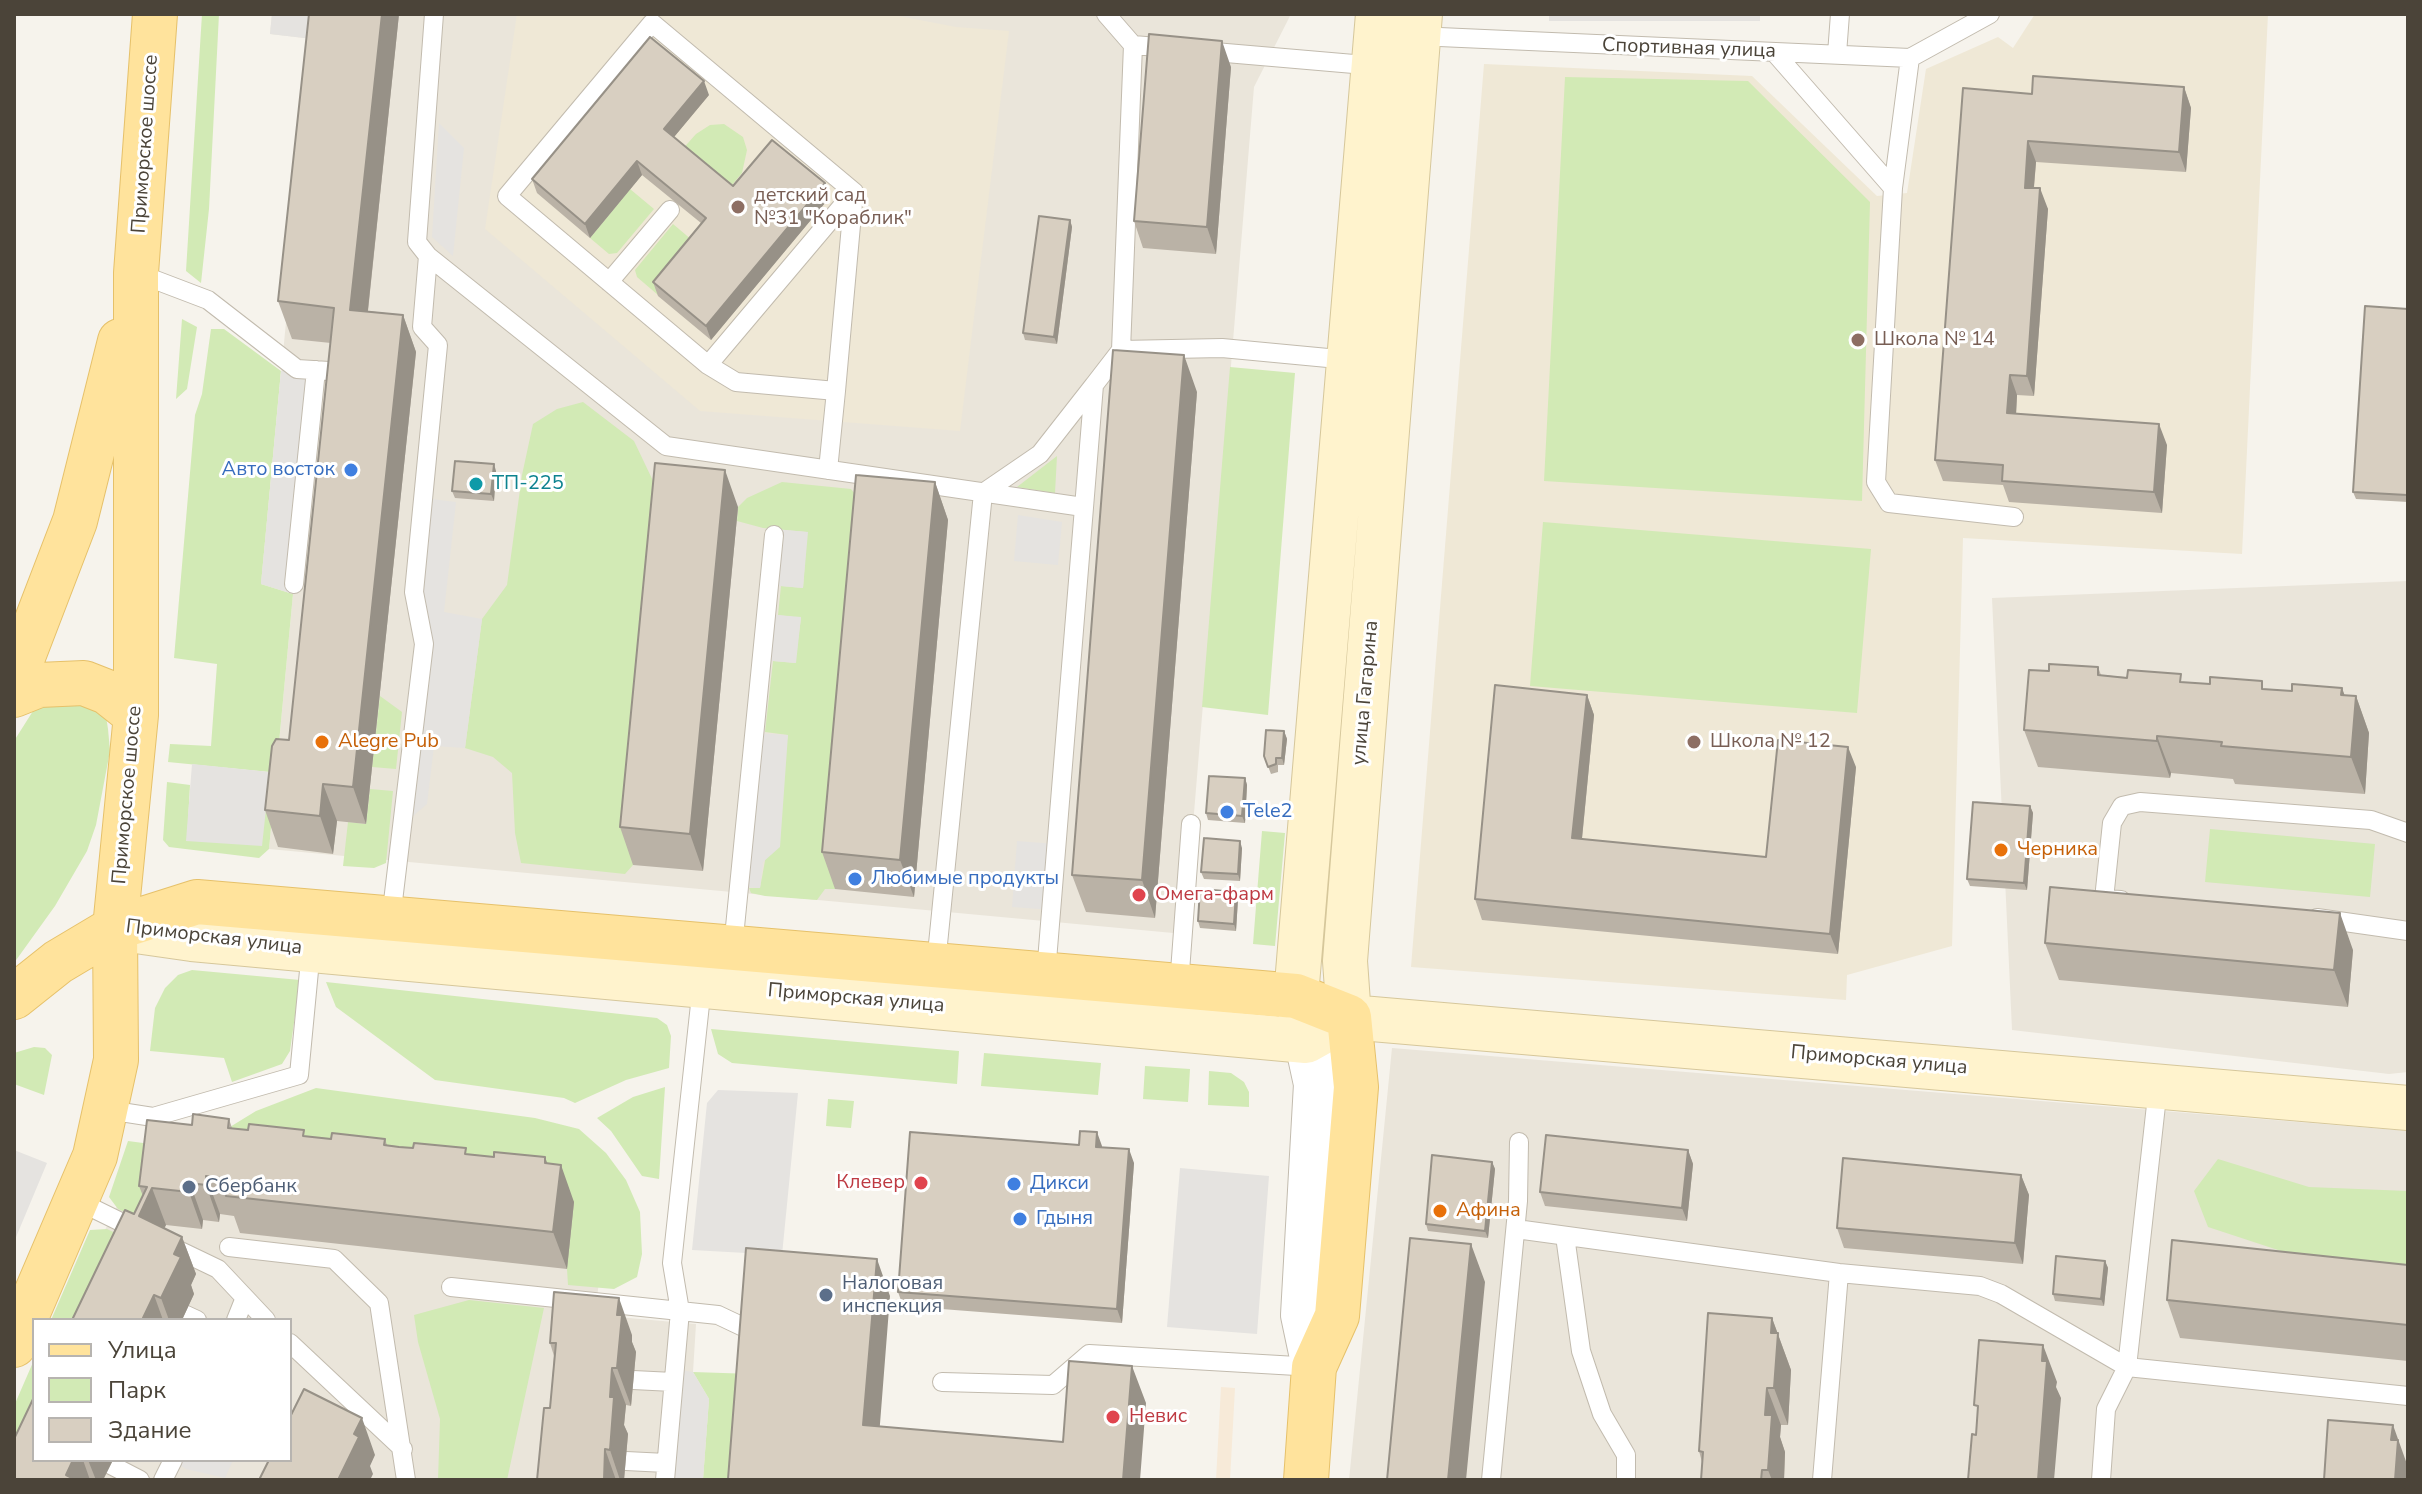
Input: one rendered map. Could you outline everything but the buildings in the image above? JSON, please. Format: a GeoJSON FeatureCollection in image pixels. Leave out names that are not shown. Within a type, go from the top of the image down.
{"type":"FeatureCollection","features":[{"type":"Feature","properties":{"kind":"main road","name":"Приморское шоссе"},"geometry":{"type":"LineString","coordinates":[[14,1345],[95,1156],[108,1110],[116,1060],[115,928],[136,715],[136,273],[155,14]]}},
{"type":"Feature","properties":{"kind":"main road","name":"улица Гагарина"},"geometry":{"type":"LineString","coordinates":[[1306,1480],[1314,1367],[1337,1316],[1356,1087],[1345,961],[1371,363],[1397,38]]}},
{"type":"Feature","properties":{"kind":"main road","name":"Приморское шоссе"},"geometry":{"type":"LineString","coordinates":[[19,655],[75,521],[136,273]]}},
{"type":"Feature","properties":{"kind":"main road","name":"улица Гагарина"},"geometry":{"type":"LineString","coordinates":[[1296,996],[1371,363]]}},
{"type":"Feature","properties":{"kind":"main road"},"geometry":{"type":"LineString","coordinates":[[14,695],[39,685],[84,683],[107,692],[136,715]]}},
{"type":"Feature","properties":{"kind":"main road","name":"Приморская улица"},"geometry":{"type":"LineString","coordinates":[[115,928],[197,902],[1179,985],[1296,996],[1349,1017],[2158,1084],[2408,1108]]}},
{"type":"Feature","properties":{"kind":"main road"},"geometry":{"type":"LineString","coordinates":[[14,997],[58,962],[115,928]]}},
{"type":"Feature","properties":{"kind":"main road","name":"Приморская улица"},"geometry":{"type":"LineString","coordinates":[[115,928],[311,950],[1306,1041]]}},
{"type":"Feature","properties":{"kind":"main road"},"geometry":{"type":"LineString","coordinates":[[1306,1041],[1349,1017]]}},
{"type":"Feature","properties":{"kind":"street","name":"улица Гагарина"},"geometry":{"type":"LineString","coordinates":[[1296,996],[1316,1084],[1303,1315],[1314,1367]]}},
{"type":"Feature","properties":{"kind":"lane"},"geometry":{"type":"LineString","coordinates":[[434,14],[417,242],[428,256],[666,446],[1083,507]]}},
{"type":"Feature","properties":{"kind":"lane"},"geometry":{"type":"LineString","coordinates":[[936,964],[983,493],[1040,454],[1121,350],[1133,45],[1106,14]]}},
{"type":"Feature","properties":{"kind":"lane"},"geometry":{"type":"LineString","coordinates":[[1837,54],[1840,14]]}},
{"type":"Feature","properties":{"kind":"lane"},"geometry":{"type":"LineString","coordinates":[[1990,14],[1910,58],[1893,188],[1876,482],[1889,503],[2014,517]]}},
{"type":"Feature","properties":{"kind":"lane"},"geometry":{"type":"LineString","coordinates":[[836,391],[736,382],[708,365],[507,196],[652,23],[854,192]]}},
{"type":"Feature","properties":{"kind":"lane","name":"Спортивная улица"},"geometry":{"type":"LineString","coordinates":[[1133,45],[1397,38],[1910,58]]}},
{"type":"Feature","properties":{"kind":"lane"},"geometry":{"type":"LineString","coordinates":[[1774,52],[1893,188]]}},
{"type":"Feature","properties":{"kind":"lane"},"geometry":{"type":"LineString","coordinates":[[828,470],[854,192]]}},
{"type":"Feature","properties":{"kind":"lane"},"geometry":{"type":"LineString","coordinates":[[708,365],[854,192]]}},
{"type":"Feature","properties":{"kind":"lane"},"geometry":{"type":"LineString","coordinates":[[609,282],[670,210]]}},
{"type":"Feature","properties":{"kind":"lane"},"geometry":{"type":"LineString","coordinates":[[391,918],[424,644],[414,592],[438,345],[415,329],[428,256]]}},
{"type":"Feature","properties":{"kind":"lane"},"geometry":{"type":"LineString","coordinates":[[136,273],[208,300],[297,369],[345,372]]}},
{"type":"Feature","properties":{"kind":"lane"},"geometry":{"type":"LineString","coordinates":[[1121,350],[1222,348],[1371,363]]}},
{"type":"Feature","properties":{"kind":"lane"},"geometry":{"type":"LineString","coordinates":[[294,584],[316,370]]}},
{"type":"Feature","properties":{"kind":"lane"},"geometry":{"type":"LineString","coordinates":[[1046,973],[1094,385]]}},
{"type":"Feature","properties":{"kind":"lane"},"geometry":{"type":"LineString","coordinates":[[733,947],[774,535]]}},
{"type":"Feature","properties":{"kind":"lane"},"geometry":{"type":"LineString","coordinates":[[2146,902],[2104,899],[2112,823],[2122,806],[2140,802],[2371,820],[2408,833]]}},
{"type":"Feature","properties":{"kind":"lane"},"geometry":{"type":"LineString","coordinates":[[1179,985],[1191,824]]}},
{"type":"Feature","properties":{"kind":"lane"},"geometry":{"type":"LineString","coordinates":[[2301,916],[2365,922],[2408,931]]}},
{"type":"Feature","properties":{"kind":"lane"},"geometry":{"type":"LineString","coordinates":[[108,1110],[153,1117],[299,1075],[311,950]]}},
{"type":"Feature","properties":{"kind":"lane"},"geometry":{"type":"LineString","coordinates":[[626,1461],[666,1472],[680,1311],[672,1263],[702,984]]}},
{"type":"Feature","properties":{"kind":"lane"},"geometry":{"type":"LineString","coordinates":[[2101,1480],[2106,1409],[2127,1367],[2158,1084]]}},
{"type":"Feature","properties":{"kind":"lane"},"geometry":{"type":"LineString","coordinates":[[1491,1480],[1516,1229],[1519,1142]]}},
{"type":"Feature","properties":{"kind":"lane"},"geometry":{"type":"LineString","coordinates":[[76,1200],[218,1269],[264,1318]]}},
{"type":"Feature","properties":{"kind":"lane"},"geometry":{"type":"LineString","coordinates":[[1516,1229],[1839,1273],[1980,1286],[2127,1367],[2408,1396]]}},
{"type":"Feature","properties":{"kind":"lane"},"geometry":{"type":"LineString","coordinates":[[1565,1236],[1581,1351],[1602,1414],[1626,1455],[1626,1480]]}},
{"type":"Feature","properties":{"kind":"lane"},"geometry":{"type":"LineString","coordinates":[[229,1247],[334,1259],[379,1303],[406,1480]]}},
{"type":"Feature","properties":{"kind":"lane"},"geometry":{"type":"LineString","coordinates":[[1822,1480],[1839,1273]]}},
{"type":"Feature","properties":{"kind":"lane"},"geometry":{"type":"LineString","coordinates":[[451,1287],[718,1315],[756,1333]]}},
{"type":"Feature","properties":{"kind":"lane"},"geometry":{"type":"LineString","coordinates":[[237,1318],[244,1300]]}},
{"type":"Feature","properties":{"kind":"lane"},"geometry":{"type":"LineString","coordinates":[[292,1345],[403,1449]]}},
{"type":"Feature","properties":{"kind":"lane"},"geometry":{"type":"LineString","coordinates":[[942,1382],[1053,1385],[1089,1354],[1314,1367]]}},
{"type":"Feature","properties":{"kind":"lane"},"geometry":{"type":"LineString","coordinates":[[633,1380],[673,1382]]}},
{"type":"Feature","properties":{"kind":"lane"},"geometry":{"type":"LineString","coordinates":[[163,1480],[172,1462]]}},
{"type":"Feature","properties":{"kind":"lane"},"geometry":{"type":"LineString","coordinates":[[111,1465],[140,1480]]}},
{"type":"Feature","properties":{"kind":"shaded area"},"geometry":{"type":"Polygon","coordinates":[[[272,14],[1291,14],[1254,87],[1184,934],[269,849],[293,594],[261,584],[313,39],[270,34],[272,14]]]}},
{"type":"Feature","properties":{"kind":"shaded area"},"geometry":{"type":"Polygon","coordinates":[[[272,14],[317,14],[313,39],[270,34],[272,14]]]}},
{"type":"Feature","properties":{"kind":"shaded area","name":"детский сад №31 \"Кораблик\""},"geometry":{"type":"Polygon","coordinates":[[[517,14],[888,14],[956,27],[1009,31],[960,431],[700,411],[485,229],[517,14]]]}},
{"type":"Feature","properties":{"kind":"shaded area"},"geometry":{"type":"Polygon","coordinates":[[[1549,14],[1760,14],[1760,21],[1549,21],[1549,14]]]}},
{"type":"Feature","properties":{"kind":"shaded area"},"geometry":{"type":"Polygon","coordinates":[[[2035,14],[2268,14],[2242,554],[1963,538],[1952,946],[1847,975],[1846,1000],[1411,967],[1484,64],[1752,76],[1877,196],[1907,193],[1926,69],[1998,37],[2013,48],[2035,14]]]}},
{"type":"Feature","properties":{"kind":"shaded area"},"geometry":{"type":"Polygon","coordinates":[[[439,123],[464,148],[453,256],[432,237],[439,123]]]}},
{"type":"Feature","properties":{"kind":"shaded area"},"geometry":{"type":"Polygon","coordinates":[[[316,370],[293,594],[261,584],[281,371],[316,370]]]}},
{"type":"Feature","properties":{"kind":"shaded area"},"geometry":{"type":"Polygon","coordinates":[[[423,498],[456,502],[444,612],[482,619],[465,748],[434,746],[427,804],[413,816],[402,815],[424,644],[414,592],[423,498]]]}},
{"type":"Feature","properties":{"kind":"shaded area"},"geometry":{"type":"Polygon","coordinates":[[[1018,515],[1062,522],[1058,565],[1014,561],[1018,515]]]}},
{"type":"Feature","properties":{"kind":"shaded area"},"geometry":{"type":"Polygon","coordinates":[[[774,529],[808,532],[803,588],[769,585],[774,529]]]}},
{"type":"Feature","properties":{"kind":"shaded area"},"geometry":{"type":"Polygon","coordinates":[[[2408,581],[2408,1072],[2389,1074],[2012,1030],[1992,598],[2408,581]]]}},
{"type":"Feature","properties":{"kind":"shaded area"},"geometry":{"type":"Polygon","coordinates":[[[765,614],[801,617],[796,663],[773,661],[762,654],[765,614]]]}},
{"type":"Feature","properties":{"kind":"shaded area"},"geometry":{"type":"Polygon","coordinates":[[[754,733],[788,735],[780,847],[763,862],[760,888],[739,887],[754,733]]]}},
{"type":"Feature","properties":{"kind":"shaded area"},"geometry":{"type":"Polygon","coordinates":[[[192,764],[270,772],[262,846],[186,841],[192,764]]]}},
{"type":"Feature","properties":{"kind":"shaded area"},"geometry":{"type":"Polygon","coordinates":[[[1017,841],[1056,844],[1052,910],[1012,907],[1017,841]]]}},
{"type":"Feature","properties":{"kind":"shaded area"},"geometry":{"type":"Polygon","coordinates":[[[1392,1048],[2408,1131],[2408,1480],[1349,1480],[1392,1048]]]}},
{"type":"Feature","properties":{"kind":"shaded area"},"geometry":{"type":"Polygon","coordinates":[[[718,1090],[798,1093],[782,1255],[692,1250],[707,1103],[718,1090]]]}},
{"type":"Feature","properties":{"kind":"shaded area"},"geometry":{"type":"Polygon","coordinates":[[[157,1126],[611,1181],[595,1315],[696,1324],[693,1372],[709,1399],[703,1480],[14,1480],[14,1412],[32,1462],[292,1462],[292,1318],[61,1318],[157,1126]]]}},
{"type":"Feature","properties":{"kind":"shaded area"},"geometry":{"type":"Polygon","coordinates":[[[14,1150],[47,1163],[14,1242],[14,1150]]]}},
{"type":"Feature","properties":{"kind":"shaded area"},"geometry":{"type":"Polygon","coordinates":[[[1180,1168],[1269,1176],[1257,1334],[1167,1327],[1180,1168]]]}},
{"type":"Feature","properties":{"kind":"shaded area"},"geometry":{"type":"Polygon","coordinates":[[[674,1369],[693,1372],[709,1399],[703,1479],[700,1480],[665,1480],[674,1369]]]}},
{"type":"Feature","properties":{"kind":"shaded area"},"geometry":{"type":"Polygon","coordinates":[[[1221,1387],[1235,1388],[1230,1480],[1216,1480],[1221,1387]]]}},
{"type":"Feature","properties":{"kind":"shaded area"},"geometry":{"type":"Polygon","coordinates":[[[175,1462],[232,1462],[225,1478],[186,1469],[175,1462]]]}},
{"type":"Feature","properties":{"kind":"green space"},"geometry":{"type":"Polygon","coordinates":[[[202,14],[219,14],[209,209],[201,283],[186,271],[202,14]]]}},
{"type":"Feature","properties":{"kind":"green space"},"geometry":{"type":"Polygon","coordinates":[[[1565,77],[1748,81],[1870,202],[1862,501],[1544,481],[1565,77]]]}},
{"type":"Feature","properties":{"kind":"green space"},"geometry":{"type":"Polygon","coordinates":[[[724,124],[743,137],[747,150],[742,173],[727,191],[680,152],[696,134],[710,125],[724,124]]]}},
{"type":"Feature","properties":{"kind":"green space"},"geometry":{"type":"Polygon","coordinates":[[[630,189],[654,209],[617,253],[609,254],[590,238],[630,189]]]}},
{"type":"Feature","properties":{"kind":"green space"},"geometry":{"type":"Polygon","coordinates":[[[673,224],[699,246],[658,295],[637,277],[635,270],[673,224]]]}},
{"type":"Feature","properties":{"kind":"green space"},"geometry":{"type":"Polygon","coordinates":[[[182,319],[197,327],[187,389],[176,399],[182,319]]]}},
{"type":"Feature","properties":{"kind":"green space"},"geometry":{"type":"Polygon","coordinates":[[[211,329],[224,329],[281,371],[261,584],[293,594],[269,849],[259,858],[169,847],[163,840],[167,782],[190,785],[187,841],[269,772],[168,762],[170,744],[211,746],[217,664],[174,658],[195,415],[202,394],[211,329]]]}},
{"type":"Feature","properties":{"kind":"green space"},"geometry":{"type":"Polygon","coordinates":[[[1230,367],[1295,373],[1268,715],[1202,707],[1230,367]]]}},
{"type":"Feature","properties":{"kind":"green space"},"geometry":{"type":"Polygon","coordinates":[[[583,402],[634,441],[655,485],[633,865],[625,874],[521,863],[515,833],[512,773],[493,757],[465,748],[482,619],[507,585],[522,475],[533,424],[557,409],[583,402]]]}},
{"type":"Feature","properties":{"kind":"green space"},"geometry":{"type":"Polygon","coordinates":[[[1057,456],[1055,493],[1017,487],[1057,456]]]}},
{"type":"Feature","properties":{"kind":"green space"},"geometry":{"type":"Polygon","coordinates":[[[782,482],[851,489],[869,512],[835,889],[825,889],[817,900],[765,896],[751,893],[749,888],[760,888],[788,735],[765,732],[773,661],[795,663],[801,618],[778,615],[781,586],[803,588],[807,532],[763,528],[737,521],[738,507],[747,498],[782,482]]]}},
{"type":"Feature","properties":{"kind":"green space"},"geometry":{"type":"Polygon","coordinates":[[[1543,522],[1871,549],[1857,713],[1530,686],[1543,522]]]}},
{"type":"Feature","properties":{"kind":"green space"},"geometry":{"type":"Polygon","coordinates":[[[380,696],[402,712],[396,769],[372,767],[380,696]]]}},
{"type":"Feature","properties":{"kind":"green space"},"geometry":{"type":"Polygon","coordinates":[[[75,699],[106,716],[110,751],[96,825],[87,851],[55,906],[14,963],[14,741],[33,711],[46,702],[75,699]]]}},
{"type":"Feature","properties":{"kind":"green space"},"geometry":{"type":"Polygon","coordinates":[[[370,789],[393,791],[386,863],[374,868],[343,866],[348,822],[366,824],[370,789]]]}},
{"type":"Feature","properties":{"kind":"green space"},"geometry":{"type":"Polygon","coordinates":[[[2210,829],[2375,844],[2370,897],[2205,882],[2210,829]]]}},
{"type":"Feature","properties":{"kind":"green space"},"geometry":{"type":"Polygon","coordinates":[[[1262,831],[1285,833],[1275,946],[1253,944],[1262,831]]]}},
{"type":"Feature","properties":{"kind":"green space"},"geometry":{"type":"Polygon","coordinates":[[[192,970],[300,980],[290,1051],[282,1064],[232,1082],[224,1058],[150,1051],[155,1008],[165,988],[178,975],[192,970]]]}},
{"type":"Feature","properties":{"kind":"green space"},"geometry":{"type":"Polygon","coordinates":[[[326,982],[657,1018],[667,1025],[671,1036],[669,1068],[626,1080],[575,1103],[564,1098],[435,1080],[336,1007],[326,982]]]}},
{"type":"Feature","properties":{"kind":"green space"},"geometry":{"type":"Polygon","coordinates":[[[711,1029],[959,1051],[957,1084],[732,1063],[718,1054],[711,1029]]]}},
{"type":"Feature","properties":{"kind":"green space"},"geometry":{"type":"Polygon","coordinates":[[[34,1047],[45,1048],[52,1055],[44,1095],[14,1084],[14,1053],[34,1047]]]}},
{"type":"Feature","properties":{"kind":"green space"},"geometry":{"type":"Polygon","coordinates":[[[984,1053],[1101,1063],[1098,1095],[981,1086],[984,1053]]]}},
{"type":"Feature","properties":{"kind":"green space"},"geometry":{"type":"Polygon","coordinates":[[[1145,1066],[1190,1069],[1188,1102],[1143,1099],[1145,1066]]]}},
{"type":"Feature","properties":{"kind":"green space"},"geometry":{"type":"Polygon","coordinates":[[[1209,1071],[1231,1073],[1244,1082],[1249,1092],[1249,1107],[1208,1105],[1209,1071]]]}},
{"type":"Feature","properties":{"kind":"green space"},"geometry":{"type":"Polygon","coordinates":[[[665,1087],[659,1179],[642,1176],[611,1131],[597,1118],[633,1097],[665,1087]]]}},
{"type":"Feature","properties":{"kind":"green space"},"geometry":{"type":"Polygon","coordinates":[[[316,1088],[535,1118],[579,1129],[606,1153],[626,1180],[640,1212],[642,1254],[637,1277],[614,1289],[568,1285],[567,1269],[225,1130],[256,1111],[316,1088]]]}},
{"type":"Feature","properties":{"kind":"green space"},"geometry":{"type":"Polygon","coordinates":[[[828,1099],[854,1101],[851,1128],[826,1126],[828,1099]]]}},
{"type":"Feature","properties":{"kind":"green space"},"geometry":{"type":"Polygon","coordinates":[[[128,1141],[158,1145],[149,1223],[118,1209],[109,1197],[128,1141]]]}},
{"type":"Feature","properties":{"kind":"green space"},"geometry":{"type":"Polygon","coordinates":[[[2218,1159],[2309,1187],[2408,1191],[2408,1289],[2315,1290],[2284,1252],[2208,1227],[2194,1191],[2218,1159]]]}},
{"type":"Feature","properties":{"kind":"green space"},"geometry":{"type":"Polygon","coordinates":[[[107,1229],[134,1242],[104,1318],[52,1318],[90,1230],[107,1229]]]}},
{"type":"Feature","properties":{"kind":"green space"},"geometry":{"type":"Polygon","coordinates":[[[469,1300],[544,1308],[507,1480],[438,1480],[440,1419],[418,1342],[414,1315],[469,1300]]]}},
{"type":"Feature","properties":{"kind":"green space"},"geometry":{"type":"Polygon","coordinates":[[[32,1365],[32,1462],[14,1480],[14,1406],[32,1365]]]}},
{"type":"Feature","properties":{"kind":"green space"},"geometry":{"type":"Polygon","coordinates":[[[693,1372],[753,1374],[744,1480],[700,1480],[703,1479],[709,1399],[693,1372]]]}},
{"type":"Feature","properties":{"kind":"place","name":"детский сад №31 \"Кораблик\""},"geometry":{"type":"Point","coordinates":[738,207]}},
{"type":"Feature","properties":{"kind":"place","name":"Школа № 14"},"geometry":{"type":"Point","coordinates":[1858,340]}},
{"type":"Feature","properties":{"kind":"place","name":"Авто восток"},"geometry":{"type":"Point","coordinates":[351,470]}},
{"type":"Feature","properties":{"kind":"place","name":"ТП-225"},"geometry":{"type":"Point","coordinates":[476,484]}},
{"type":"Feature","properties":{"kind":"place","name":"Alegre Pub"},"geometry":{"type":"Point","coordinates":[322,742]}},
{"type":"Feature","properties":{"kind":"place","name":"Школа № 12"},"geometry":{"type":"Point","coordinates":[1694,742]}},
{"type":"Feature","properties":{"kind":"place","name":"Tele2"},"geometry":{"type":"Point","coordinates":[1227,812]}},
{"type":"Feature","properties":{"kind":"place","name":"Черника"},"geometry":{"type":"Point","coordinates":[2001,850]}},
{"type":"Feature","properties":{"kind":"place","name":"Любимые продукты"},"geometry":{"type":"Point","coordinates":[855,879]}},
{"type":"Feature","properties":{"kind":"place","name":"Омега-фарм"},"geometry":{"type":"Point","coordinates":[1139,895]}},
{"type":"Feature","properties":{"kind":"place","name":"Клевер"},"geometry":{"type":"Point","coordinates":[921,1183]}},
{"type":"Feature","properties":{"kind":"place","name":"Дикси"},"geometry":{"type":"Point","coordinates":[1014,1184]}},
{"type":"Feature","properties":{"kind":"place","name":"Сбербанк"},"geometry":{"type":"Point","coordinates":[189,1187]}},
{"type":"Feature","properties":{"kind":"place","name":"Афина"},"geometry":{"type":"Point","coordinates":[1440,1211]}},
{"type":"Feature","properties":{"kind":"place","name":"Гдыня"},"geometry":{"type":"Point","coordinates":[1020,1219]}},
{"type":"Feature","properties":{"kind":"place","name":"Налоговая инспекция"},"geometry":{"type":"Point","coordinates":[826,1295]}},
{"type":"Feature","properties":{"kind":"place","name":"Невис"},"geometry":{"type":"Point","coordinates":[1113,1417]}}]}
